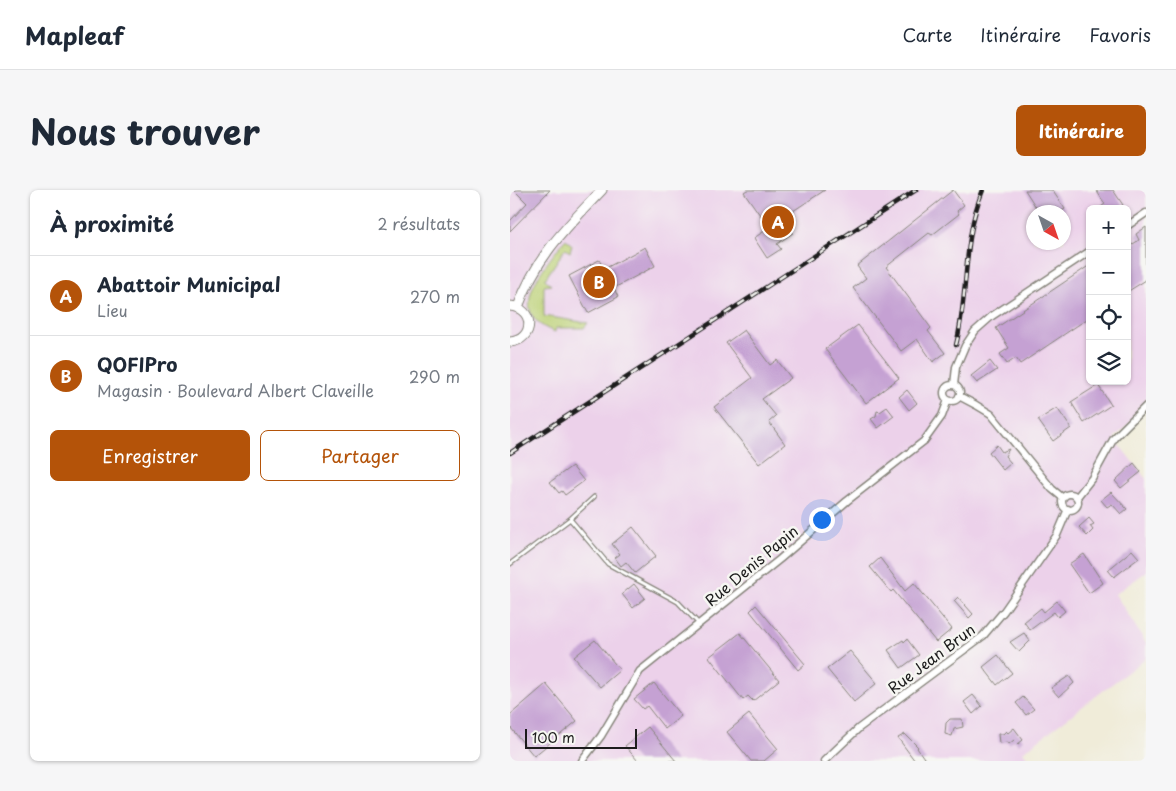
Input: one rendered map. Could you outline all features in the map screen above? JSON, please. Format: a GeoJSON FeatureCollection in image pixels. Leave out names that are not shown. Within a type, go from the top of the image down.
{"type":"FeatureCollection","features":[{"type":"Feature","properties":{"kind":"main road"},"geometry":{"type":"LineString","coordinates":[[510,342],[518,341],[523,337],[528,327],[527,315],[514,306],[533,272],[547,250],[602,190]]}},
{"type":"Feature","properties":{"kind":"street"},"geometry":{"type":"LineString","coordinates":[[1131,223],[1146,213]]}},
{"type":"Feature","properties":{"kind":"street"},"geometry":{"type":"LineString","coordinates":[[954,385],[956,367],[965,346],[975,331],[992,316],[1086,254]]}},
{"type":"Feature","properties":{"kind":"street"},"geometry":{"type":"LineString","coordinates":[[954,385],[959,390],[959,396]]}},
{"type":"Feature","properties":{"kind":"street"},"geometry":{"type":"LineString","coordinates":[[954,385],[944,389],[944,394],[948,400],[954,400],[959,396]]}},
{"type":"Feature","properties":{"kind":"street"},"geometry":{"type":"LineString","coordinates":[[959,396],[991,414],[1052,489],[1063,498]]}},
{"type":"Feature","properties":{"kind":"street","name":"Rue Denis Papin"},"geometry":{"type":"LineString","coordinates":[[582,761],[601,736],[640,671],[780,558],[846,501],[924,440],[942,416],[948,400]]}},
{"type":"Feature","properties":{"kind":"street"},"geometry":{"type":"LineString","coordinates":[[1063,498],[1062,503],[1068,509],[1073,509],[1077,506],[1077,497],[1092,478],[1114,438],[1146,406]]}},
{"type":"Feature","properties":{"kind":"street"},"geometry":{"type":"LineString","coordinates":[[1063,498],[1070,494],[1077,497]]}},
{"type":"Feature","properties":{"kind":"street","name":"Rue Jean Brun"},"geometry":{"type":"LineString","coordinates":[[824,761],[860,728],[983,636],[1004,611],[1057,535],[1068,509]]}},
{"type":"Feature","properties":{"kind":"lane"},"geometry":{"type":"LineString","coordinates":[[510,564],[570,519],[594,497]]}},
{"type":"Feature","properties":{"kind":"lane"},"geometry":{"type":"LineString","coordinates":[[570,519],[608,564],[678,602],[699,624]]}},
{"type":"Feature","properties":{"kind":"shaded area"},"geometry":{"type":"Polygon","coordinates":[[[510,190],[1146,190],[1146,408],[1114,438],[1146,479],[1146,572],[1115,594],[1146,643],[1146,658],[1023,752],[1030,761],[510,761],[510,190]]]}},
{"type":"Feature","properties":{"kind":"green space"},"geometry":{"type":"Polygon","coordinates":[[[566,239],[572,245],[570,252],[565,249],[545,279],[551,285],[544,286],[544,316],[588,323],[584,328],[556,328],[555,332],[541,325],[532,316],[529,305],[535,282],[566,239]]]}},
{"type":"Feature","properties":{"kind":"building"},"geometry":{"type":"Polygon","coordinates":[[[514,190],[550,190],[510,231],[510,221],[527,203],[514,190]]]}},
{"type":"Feature","properties":{"kind":"building"},"geometry":{"type":"Polygon","coordinates":[[[747,190],[825,190],[793,211],[795,215],[793,216],[796,220],[788,225],[793,233],[777,244],[781,249],[767,258],[754,238],[769,228],[744,192],[747,190]]]}},
{"type":"Feature","properties":{"kind":"building"},"geometry":{"type":"Polygon","coordinates":[[[953,190],[964,205],[957,211],[959,214],[932,235],[929,233],[886,267],[931,328],[928,331],[945,353],[933,362],[917,339],[901,351],[853,288],[866,278],[857,266],[953,190]]]}},
{"type":"Feature","properties":{"kind":"building"},"geometry":{"type":"Polygon","coordinates":[[[1025,190],[1052,190],[1062,205],[1035,205],[1025,190]]]}},
{"type":"Feature","properties":{"kind":"building"},"geometry":{"type":"Polygon","coordinates":[[[1096,190],[1113,190],[1123,205],[1104,205],[1105,204],[1096,190]]]}},
{"type":"Feature","properties":{"kind":"building"},"geometry":{"type":"Polygon","coordinates":[[[1146,227],[1146,280],[1131,289],[1131,245],[1139,240],[1136,234],[1146,227]]]}},
{"type":"Feature","properties":{"kind":"building"},"geometry":{"type":"Polygon","coordinates":[[[645,247],[655,266],[614,288],[618,297],[588,313],[569,276],[599,260],[604,269],[645,247]]]}},
{"type":"Feature","properties":{"kind":"building"},"geometry":{"type":"Polygon","coordinates":[[[1086,268],[1086,320],[1020,364],[1016,358],[1007,364],[1000,354],[1009,348],[996,328],[1086,268]]]}},
{"type":"Feature","properties":{"kind":"building"},"geometry":{"type":"Polygon","coordinates":[[[858,325],[899,378],[866,403],[825,349],[858,325]]]}},
{"type":"Feature","properties":{"kind":"building"},"geometry":{"type":"Polygon","coordinates":[[[744,330],[770,365],[777,360],[791,378],[762,399],[776,416],[769,422],[785,444],[759,464],[714,407],[752,378],[726,343],[744,330]]]}},
{"type":"Feature","properties":{"kind":"building"},"geometry":{"type":"Polygon","coordinates":[[[990,361],[997,370],[977,383],[971,376],[990,361]]]}},
{"type":"Feature","properties":{"kind":"building"},"geometry":{"type":"Polygon","coordinates":[[[1098,385],[1111,405],[1084,423],[1071,402],[1098,385]]]}},
{"type":"Feature","properties":{"kind":"building"},"geometry":{"type":"Polygon","coordinates":[[[907,390],[917,403],[909,410],[899,397],[907,390]]]}},
{"type":"Feature","properties":{"kind":"building"},"geometry":{"type":"Polygon","coordinates":[[[887,407],[894,416],[878,428],[871,419],[876,416],[877,411],[880,412],[887,407]]]}},
{"type":"Feature","properties":{"kind":"building"},"geometry":{"type":"Polygon","coordinates":[[[1057,408],[1071,428],[1053,441],[1038,420],[1057,408]]]}},
{"type":"Feature","properties":{"kind":"building"},"geometry":{"type":"Polygon","coordinates":[[[997,445],[1002,452],[1009,449],[1005,456],[1011,463],[1003,470],[989,452],[997,445]]]}},
{"type":"Feature","properties":{"kind":"building"},"geometry":{"type":"Polygon","coordinates":[[[1134,463],[1141,472],[1121,488],[1115,481],[1134,463]]]}},
{"type":"Feature","properties":{"kind":"building"},"geometry":{"type":"Polygon","coordinates":[[[572,466],[584,481],[565,495],[562,491],[559,493],[550,482],[572,466]]]}},
{"type":"Feature","properties":{"kind":"building"},"geometry":{"type":"Polygon","coordinates":[[[1111,492],[1127,509],[1121,514],[1112,504],[1107,507],[1101,500],[1111,492]]]}},
{"type":"Feature","properties":{"kind":"building"},"geometry":{"type":"Polygon","coordinates":[[[1089,518],[1094,524],[1090,526],[1093,530],[1087,536],[1079,527],[1089,518]]]}},
{"type":"Feature","properties":{"kind":"building"},"geometry":{"type":"Polygon","coordinates":[[[633,527],[656,556],[635,573],[626,562],[621,566],[615,558],[620,554],[612,544],[633,527]]]}},
{"type":"Feature","properties":{"kind":"building"},"geometry":{"type":"Polygon","coordinates":[[[1132,550],[1139,558],[1114,577],[1108,570],[1132,550]]]}},
{"type":"Feature","properties":{"kind":"building"},"geometry":{"type":"Polygon","coordinates":[[[1084,554],[1103,583],[1089,593],[1069,564],[1084,554]]]}},
{"type":"Feature","properties":{"kind":"building"},"geometry":{"type":"Polygon","coordinates":[[[880,558],[905,591],[914,583],[952,629],[936,642],[893,590],[891,592],[870,567],[880,558]]]}},
{"type":"Feature","properties":{"kind":"building"},"geometry":{"type":"Polygon","coordinates":[[[634,584],[645,598],[633,608],[622,594],[634,584]]]}},
{"type":"Feature","properties":{"kind":"building"},"geometry":{"type":"Polygon","coordinates":[[[958,597],[973,614],[969,618],[954,601],[958,597]]]}},
{"type":"Feature","properties":{"kind":"building"},"geometry":{"type":"Polygon","coordinates":[[[1057,601],[1065,611],[1058,617],[1054,612],[1030,630],[1024,622],[1041,608],[1044,612],[1057,601]]]}},
{"type":"Feature","properties":{"kind":"building"},"geometry":{"type":"Polygon","coordinates":[[[756,605],[805,664],[798,670],[750,611],[756,605]]]}},
{"type":"Feature","properties":{"kind":"building"},"geometry":{"type":"Polygon","coordinates":[[[740,633],[779,680],[753,701],[748,696],[743,700],[709,657],[740,633]]]}},
{"type":"Feature","properties":{"kind":"building"},"geometry":{"type":"Polygon","coordinates":[[[1024,633],[1030,641],[1019,652],[1010,642],[1024,633]]]}},
{"type":"Feature","properties":{"kind":"building"},"geometry":{"type":"Polygon","coordinates":[[[907,639],[919,655],[901,668],[888,650],[907,639]]]}},
{"type":"Feature","properties":{"kind":"building"},"geometry":{"type":"Polygon","coordinates":[[[595,640],[620,670],[600,687],[574,657],[595,640]]]}},
{"type":"Feature","properties":{"kind":"building"},"geometry":{"type":"Polygon","coordinates":[[[850,651],[877,683],[854,702],[827,669],[850,651]]]}},
{"type":"Feature","properties":{"kind":"building"},"geometry":{"type":"Polygon","coordinates":[[[998,655],[1012,673],[997,685],[983,667],[998,655]]]}},
{"type":"Feature","properties":{"kind":"building"},"geometry":{"type":"Polygon","coordinates":[[[1069,676],[1074,683],[1059,697],[1051,688],[1069,676]]]}},
{"type":"Feature","properties":{"kind":"building"},"geometry":{"type":"Polygon","coordinates":[[[654,683],[681,716],[665,729],[647,706],[643,709],[634,699],[654,683]]]}},
{"type":"Feature","properties":{"kind":"building"},"geometry":{"type":"Polygon","coordinates":[[[546,684],[577,721],[534,756],[510,727],[510,715],[546,684]]]}},
{"type":"Feature","properties":{"kind":"building"},"geometry":{"type":"Polygon","coordinates":[[[973,695],[982,706],[973,714],[964,702],[973,695]]]}},
{"type":"Feature","properties":{"kind":"building"},"geometry":{"type":"Polygon","coordinates":[[[1023,697],[1034,709],[1026,715],[1016,703],[1023,697]]]}},
{"type":"Feature","properties":{"kind":"building"},"geometry":{"type":"Polygon","coordinates":[[[749,714],[778,749],[764,761],[751,761],[727,732],[749,714]]]}},
{"type":"Feature","properties":{"kind":"building"},"geometry":{"type":"Polygon","coordinates":[[[950,719],[962,719],[963,727],[954,729],[952,736],[945,734],[946,723],[950,719]]]}},
{"type":"Feature","properties":{"kind":"building"},"geometry":{"type":"Polygon","coordinates":[[[648,727],[676,761],[638,761],[625,746],[648,727]]]}},
{"type":"Feature","properties":{"kind":"building"},"geometry":{"type":"Polygon","coordinates":[[[1014,728],[1023,740],[1018,744],[1014,740],[1009,744],[1008,742],[999,743],[998,734],[1003,734],[1006,731],[1008,733],[1014,728]]]}},
{"type":"Feature","properties":{"kind":"building"},"geometry":{"type":"Polygon","coordinates":[[[905,734],[918,747],[926,761],[915,761],[898,738],[905,734]]]}},
{"type":"Feature","properties":{"kind":"railway"},"geometry":{"type":"LineString","coordinates":[[510,453],[916,190]]}},
{"type":"Feature","properties":{"kind":"railway"},"geometry":{"type":"LineString","coordinates":[[956,345],[963,306],[972,228],[983,190]]}},
{"type":"Feature","properties":{"kind":"place","name":"Abattoir Municipal"},"geometry":{"type":"Point","coordinates":[778,222]}},
{"type":"Feature","properties":{"kind":"place","name":"QOFIPro"},"geometry":{"type":"Point","coordinates":[599,282]}}]}
